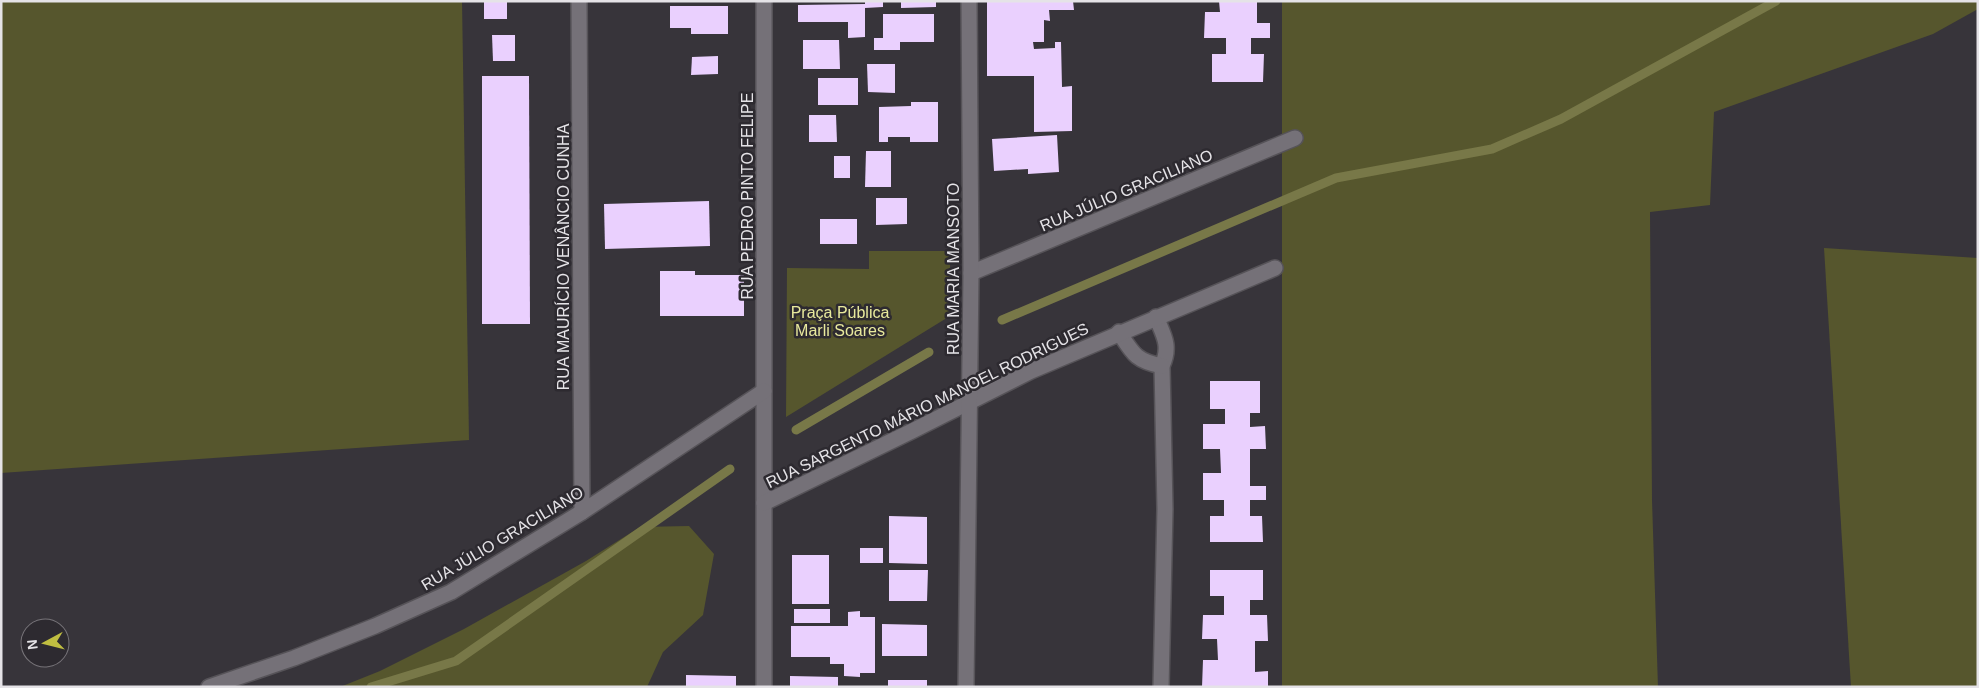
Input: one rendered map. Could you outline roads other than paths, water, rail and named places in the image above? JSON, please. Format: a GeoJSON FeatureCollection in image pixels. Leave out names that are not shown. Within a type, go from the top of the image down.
{"type":"FeatureCollection","features":[{"type":"Feature","properties":{"kind":"street","name":"RUA MAURÍCIO VENÂNCIO CUNHA"},"geometry":{"type":"LineString","coordinates":[[579,1],[582,512]]}},
{"type":"Feature","properties":{"kind":"street","name":"RUA PEDRO PINTO FELIPE"},"geometry":{"type":"LineString","coordinates":[[764,1],[764,503]]}},
{"type":"Feature","properties":{"kind":"street","name":"RUA MARIA MANSOTO"},"geometry":{"type":"LineString","coordinates":[[966,687],[971,273],[969,1]]}},
{"type":"Feature","properties":{"kind":"street","name":"RUA JÚLIO GRACILIANO"},"geometry":{"type":"LineString","coordinates":[[971,273],[1294,138]]}},
{"type":"Feature","properties":{"kind":"street","name":"RUA SARGENTO MÁRIO MANOEL RODRIGUES"},"geometry":{"type":"LineString","coordinates":[[764,687],[764,503],[912,431],[1030,370],[1274,268]]}},
{"type":"Feature","properties":{"kind":"street"},"geometry":{"type":"LineString","coordinates":[[1156,317],[1165,340],[1167,353],[1162,366],[1165,509],[1161,687]]}},
{"type":"Feature","properties":{"kind":"street"},"geometry":{"type":"LineString","coordinates":[[1119,332],[1140,361],[1162,366]]}},
{"type":"Feature","properties":{"kind":"street","name":"RUA JÚLIO GRACILIANO"},"geometry":{"type":"LineString","coordinates":[[209,687],[294,658],[376,626],[451,592],[582,512],[764,391]]}},
{"type":"Feature","properties":{"kind":"waterway"},"geometry":{"type":"LineString","coordinates":[[1002,320],[1336,178],[1492,149],[1561,119],[1776,1]]}},
{"type":"Feature","properties":{"kind":"waterway"},"geometry":{"type":"LineString","coordinates":[[796,430],[929,352]]}},
{"type":"Feature","properties":{"kind":"waterway"},"geometry":{"type":"LineString","coordinates":[[371,687],[456,661],[730,469]]}},
{"type":"Feature","properties":{"kind":"park label","name":"Praça Pública Marli Soares"},"geometry":{"type":"Point","coordinates":[840,321]}}]}
